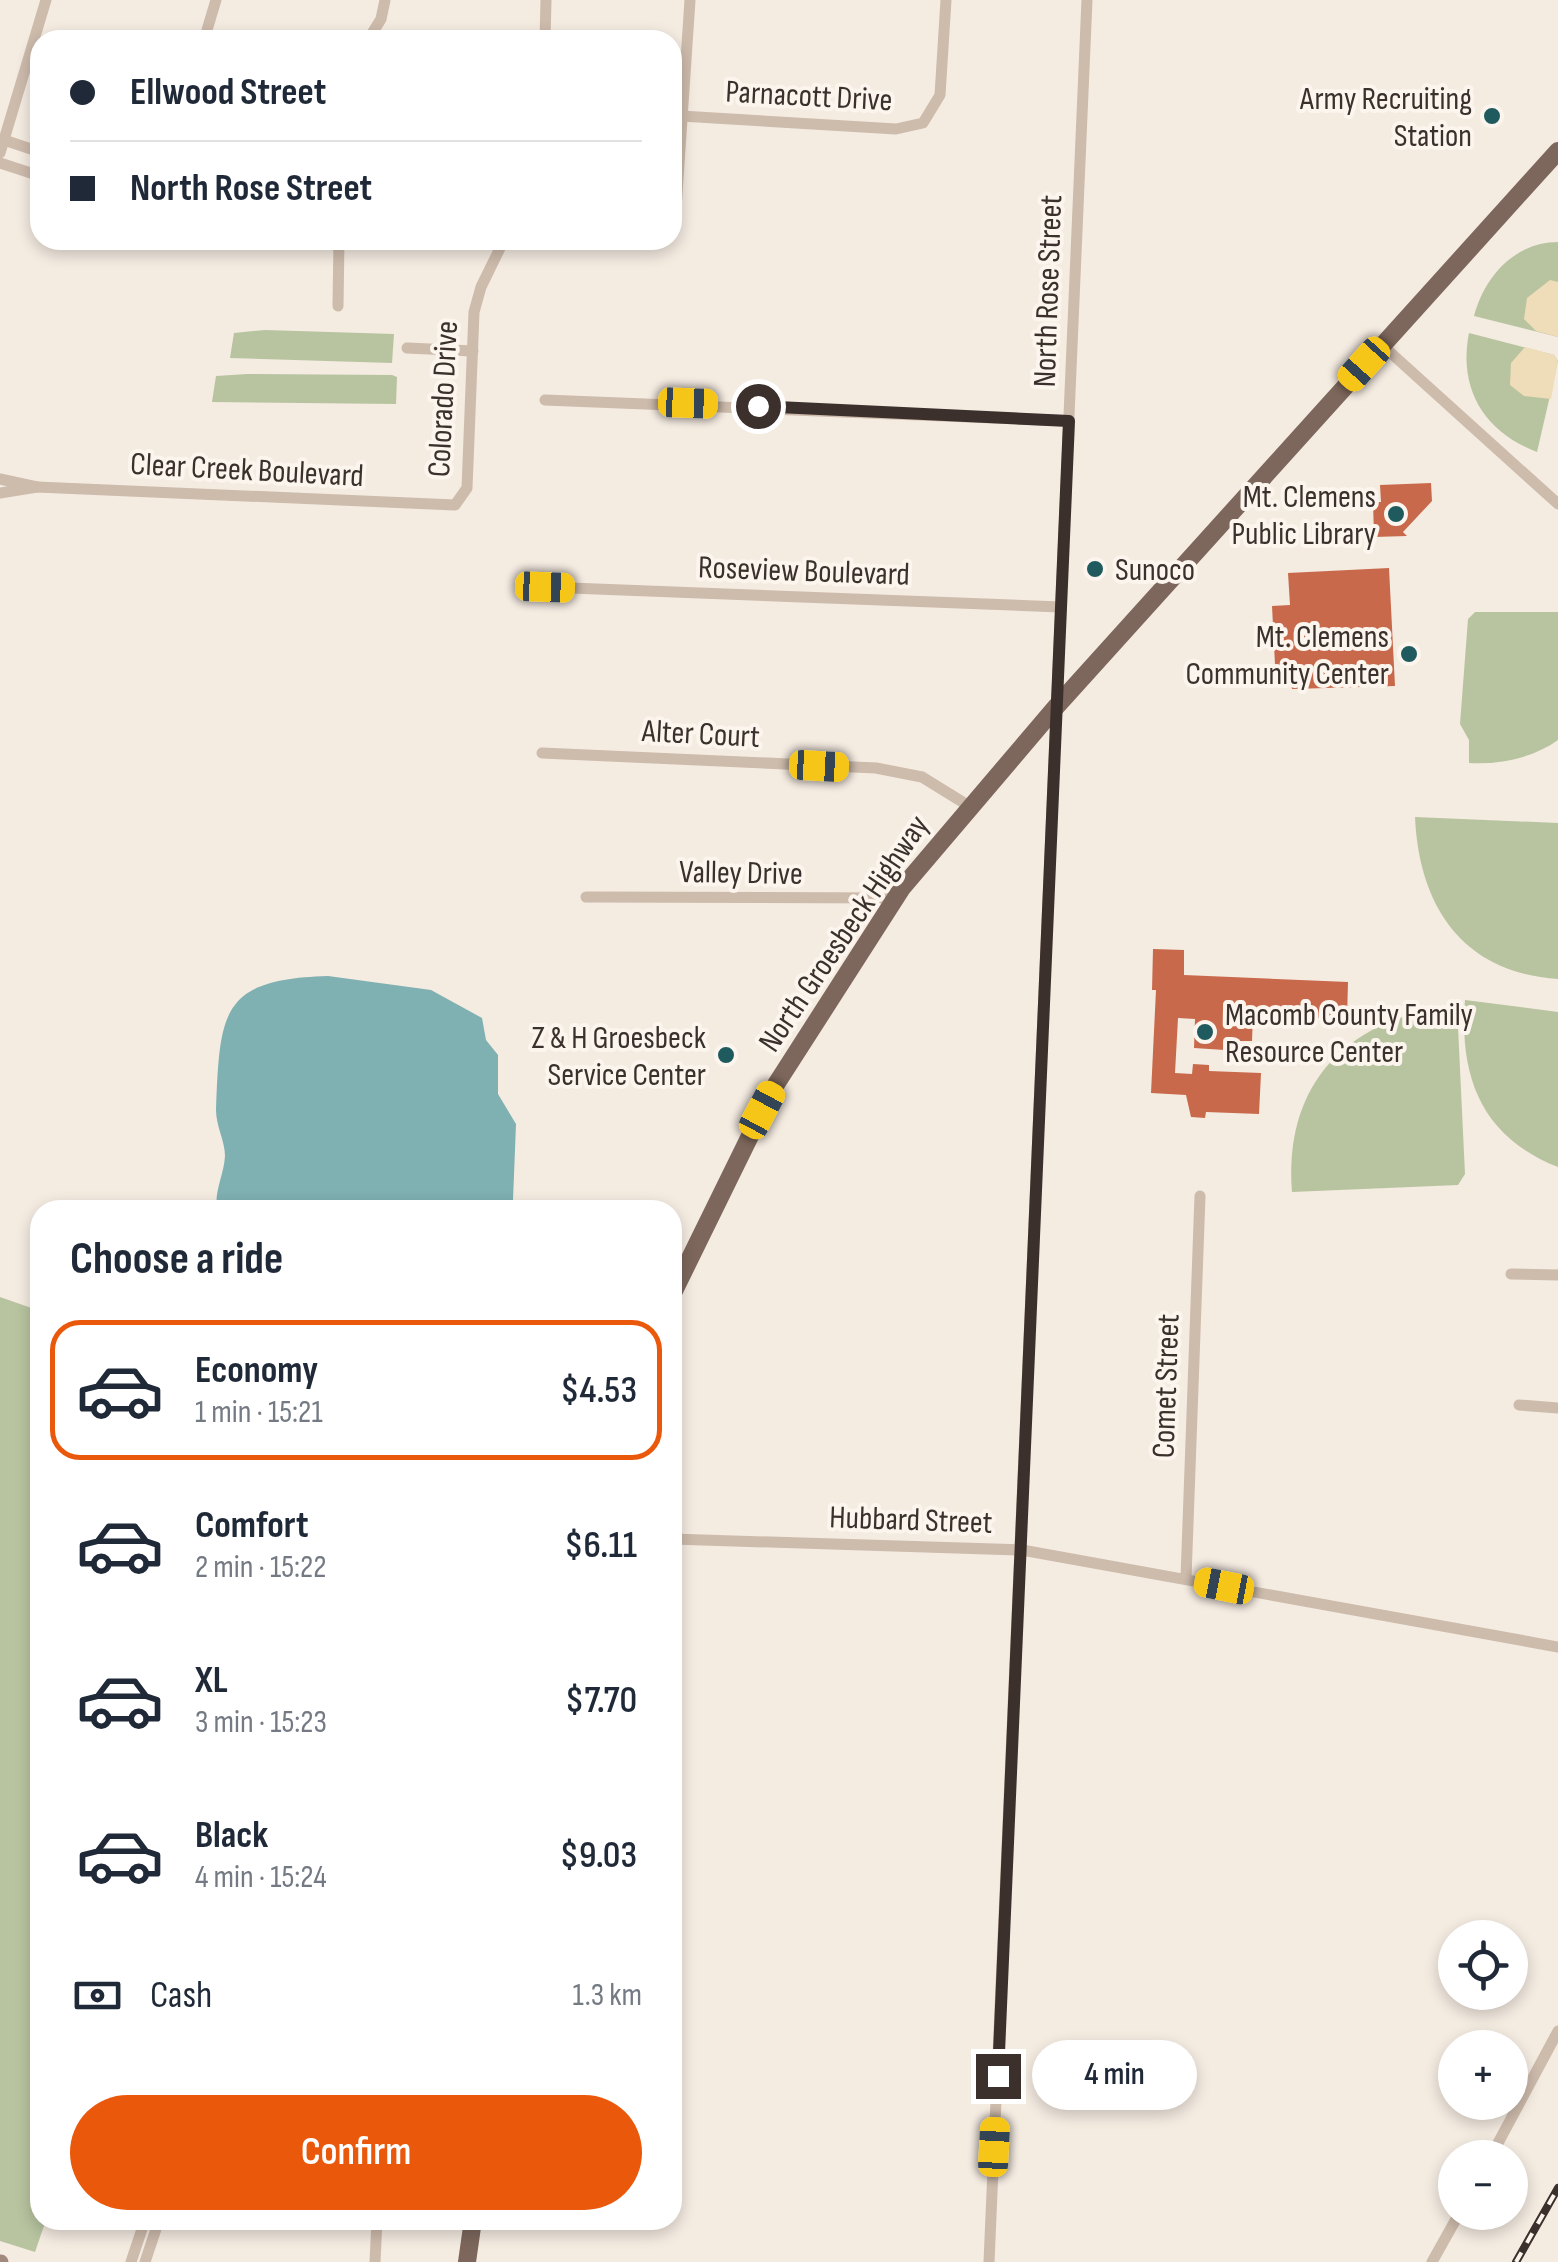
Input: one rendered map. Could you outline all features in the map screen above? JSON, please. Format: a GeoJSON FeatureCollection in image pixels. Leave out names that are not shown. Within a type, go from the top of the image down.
{"type":"FeatureCollection","features":[{"type":"Feature","properties":{"kind":"main road","name":"North Groesbeck Highway"},"geometry":{"type":"LineString","coordinates":[[682,1275],[773,1090],[894,898],[968,806],[1558,150]]}},
{"type":"Feature","properties":{"kind":"main road"},"geometry":{"type":"LineString","coordinates":[[467,2262],[472,2230]]}},
{"type":"Feature","properties":{"kind":"street"},"geometry":{"type":"LineString","coordinates":[[37,30],[46,0]]}},
{"type":"Feature","properties":{"kind":"street"},"geometry":{"type":"LineString","coordinates":[[207,30],[216,0]]}},
{"type":"Feature","properties":{"kind":"street"},"geometry":{"type":"LineString","coordinates":[[374,30],[385,0]]}},
{"type":"Feature","properties":{"kind":"street"},"geometry":{"type":"LineString","coordinates":[[545,30],[546,0]]}},
{"type":"Feature","properties":{"kind":"street"},"geometry":{"type":"LineString","coordinates":[[682,103],[690,0]]}},
{"type":"Feature","properties":{"kind":"street","name":"Parnacott Drive"},"geometry":{"type":"LineString","coordinates":[[682,116],[896,129],[923,123],[940,95],[946,0]]}},
{"type":"Feature","properties":{"kind":"street","name":"North Rose Street"},"geometry":{"type":"LineString","coordinates":[[989,2262],[1087,0]]}},
{"type":"Feature","properties":{"kind":"street"},"geometry":{"type":"LineString","coordinates":[[0,153],[30,53]]}},
{"type":"Feature","properties":{"kind":"street"},"geometry":{"type":"LineString","coordinates":[[4,140],[30,149]]}},
{"type":"Feature","properties":{"kind":"street"},"geometry":{"type":"LineString","coordinates":[[0,163],[30,172]]}},
{"type":"Feature","properties":{"kind":"street"},"geometry":{"type":"LineString","coordinates":[[338,306],[339,250]]}},
{"type":"Feature","properties":{"kind":"street","name":"Colorado Drive"},"geometry":{"type":"LineString","coordinates":[[455,504],[467,488],[476,301],[499,250]]}},
{"type":"Feature","properties":{"kind":"street"},"geometry":{"type":"LineString","coordinates":[[1382,345],[1558,504]]}},
{"type":"Feature","properties":{"kind":"street"},"geometry":{"type":"LineString","coordinates":[[407,348],[473,351]]}},
{"type":"Feature","properties":{"kind":"street"},"geometry":{"type":"LineString","coordinates":[[544,400],[1069,421]]}},
{"type":"Feature","properties":{"kind":"street","name":"Clear Creek Boulevard"},"geometry":{"type":"LineString","coordinates":[[0,479],[37,487],[455,504]]}},
{"type":"Feature","properties":{"kind":"street","name":"Clear Creek Boulevard"},"geometry":{"type":"LineString","coordinates":[[0,492],[37,487]]}},
{"type":"Feature","properties":{"kind":"street","name":"Roseview Boulevard"},"geometry":{"type":"LineString","coordinates":[[545,587],[1060,607]]}},
{"type":"Feature","properties":{"kind":"street","name":"Alter Court"},"geometry":{"type":"LineString","coordinates":[[542,753],[876,768],[922,777],[968,806]]}},
{"type":"Feature","properties":{"kind":"street","name":"Valley Drive"},"geometry":{"type":"LineString","coordinates":[[586,897],[894,898]]}},
{"type":"Feature","properties":{"kind":"street","name":"Comet Street"},"geometry":{"type":"LineString","coordinates":[[1186,1578],[1200,1196]]}},
{"type":"Feature","properties":{"kind":"street"},"geometry":{"type":"LineString","coordinates":[[1512,1274],[1558,1275]]}},
{"type":"Feature","properties":{"kind":"street"},"geometry":{"type":"LineString","coordinates":[[1520,1405],[1558,1408]]}},
{"type":"Feature","properties":{"kind":"street","name":"Hubbard Street"},"geometry":{"type":"LineString","coordinates":[[682,1539],[1022,1550],[1558,1648]]}},
{"type":"Feature","properties":{"kind":"street"},"geometry":{"type":"LineString","coordinates":[[1500,2140],[1558,2031]]}},
{"type":"Feature","properties":{"kind":"street"},"geometry":{"type":"LineString","coordinates":[[130,2262],[141,2230]]}},
{"type":"Feature","properties":{"kind":"street"},"geometry":{"type":"LineString","coordinates":[[145,2262],[156,2230]]}},
{"type":"Feature","properties":{"kind":"street"},"geometry":{"type":"LineString","coordinates":[[375,2262],[377,2230]]}},
{"type":"Feature","properties":{"kind":"street"},"geometry":{"type":"LineString","coordinates":[[1432,2262],[1450,2230]]}},
{"type":"Feature","properties":{"kind":"green space"},"geometry":{"type":"Polygon","coordinates":[[[1558,242],[1558,337],[1474,316],[1485,288],[1504,264],[1528,248],[1558,242]]]}},
{"type":"Feature","properties":{"kind":"green space"},"geometry":{"type":"Polygon","coordinates":[[[265,330],[394,334],[392,363],[230,358],[234,333],[265,330]]]}},
{"type":"Feature","properties":{"kind":"green space"},"geometry":{"type":"Polygon","coordinates":[[[1469,333],[1554,355],[1558,361],[1537,452],[1502,433],[1479,406],[1468,372],[1469,333]]]}},
{"type":"Feature","properties":{"kind":"green space"},"geometry":{"type":"Polygon","coordinates":[[[392,375],[397,377],[396,404],[212,402],[216,376],[392,375]]]}},
{"type":"Feature","properties":{"kind":"green space"},"geometry":{"type":"Polygon","coordinates":[[[1475,612],[1558,612],[1558,740],[1527,756],[1469,763],[1469,740],[1460,724],[1468,619],[1475,612]]]}},
{"type":"Feature","properties":{"kind":"green space"},"geometry":{"type":"Polygon","coordinates":[[[1415,817],[1558,823],[1558,979],[1496,964],[1452,930],[1426,879],[1415,817]]]}},
{"type":"Feature","properties":{"kind":"green space"},"geometry":{"type":"Polygon","coordinates":[[[1465,1000],[1558,1012],[1558,1167],[1511,1139],[1481,1102],[1466,1055],[1465,1000]]]}},
{"type":"Feature","properties":{"kind":"green space"},"geometry":{"type":"Polygon","coordinates":[[[1457,1006],[1465,1174],[1458,1185],[1292,1192],[1292,1153],[1299,1118],[1312,1087],[1331,1061],[1356,1040],[1385,1024],[1419,1012],[1457,1006]]]}},
{"type":"Feature","properties":{"kind":"green space"},"geometry":{"type":"Polygon","coordinates":[[[0,1297],[30,1308],[30,2230],[43,2230],[35,2252],[0,2241],[0,1297]]]}},
{"type":"Feature","properties":{"kind":"sand"},"geometry":{"type":"Polygon","coordinates":[[[1550,280],[1558,282],[1558,337],[1536,331],[1524,319],[1527,298],[1550,280]]]}},
{"type":"Feature","properties":{"kind":"sand"},"geometry":{"type":"Polygon","coordinates":[[[1525,347],[1554,355],[1558,361],[1551,399],[1524,396],[1510,385],[1511,363],[1525,347]]]}},
{"type":"Feature","properties":{"kind":"water"},"geometry":{"type":"Polygon","coordinates":[[[328,976],[431,990],[482,1018],[486,1040],[498,1055],[498,1094],[516,1124],[513,1200],[217,1200],[225,1156],[216,1116],[225,1026],[233,1008],[246,994],[292,979],[328,976]]]}},
{"type":"Feature","properties":{"kind":"building","name":"Mt. Clemens Public Library"},"geometry":{"type":"Polygon","coordinates":[[[1431,483],[1432,501],[1403,532],[1407,536],[1374,537],[1373,502],[1381,502],[1380,485],[1431,483]]]}},
{"type":"Feature","properties":{"kind":"building"},"geometry":{"type":"Polygon","coordinates":[[[1389,568],[1395,686],[1292,689],[1291,683],[1276,684],[1272,606],[1290,605],[1288,573],[1389,568]]]}},
{"type":"Feature","properties":{"kind":"building","name":"Macomb County Family Resource Center"},"geometry":{"type":"Polygon","coordinates":[[[1153,949],[1184,950],[1184,975],[1348,982],[1347,1019],[1253,1015],[1252,1041],[1240,1041],[1240,1051],[1194,1048],[1195,1019],[1178,1018],[1175,1073],[1192,1074],[1193,1064],[1209,1065],[1209,1071],[1261,1073],[1259,1114],[1206,1112],[1205,1118],[1191,1117],[1186,1095],[1151,1093],[1156,990],[1152,990],[1153,949]]]}},
{"type":"Feature","properties":{"kind":"railway"},"geometry":{"type":"LineString","coordinates":[[1516,2262],[1558,2188]]}},
{"type":"Feature","properties":{"kind":"place","name":"Army Recruiting Station"},"geometry":{"type":"Point","coordinates":[1492,116]}},
{"type":"Feature","properties":{"kind":"place","name":"Mt. Clemens Public Library"},"geometry":{"type":"Point","coordinates":[1396,514]}},
{"type":"Feature","properties":{"kind":"place","name":"Sunoco"},"geometry":{"type":"Point","coordinates":[1095,569]}},
{"type":"Feature","properties":{"kind":"place","name":"Mt. Clemens Community Center"},"geometry":{"type":"Point","coordinates":[1409,654]}},
{"type":"Feature","properties":{"kind":"place","name":"Macomb County Family Resource Center"},"geometry":{"type":"Point","coordinates":[1205,1032]}},
{"type":"Feature","properties":{"kind":"place","name":"Z & H Groesbeck Service Center"},"geometry":{"type":"Point","coordinates":[726,1055]}},
{"type":"Feature","properties":{"kind":"route"},"geometry":{"type":"LineString","coordinates":[[758,406],[1069,421],[998,2076]]}}]}
